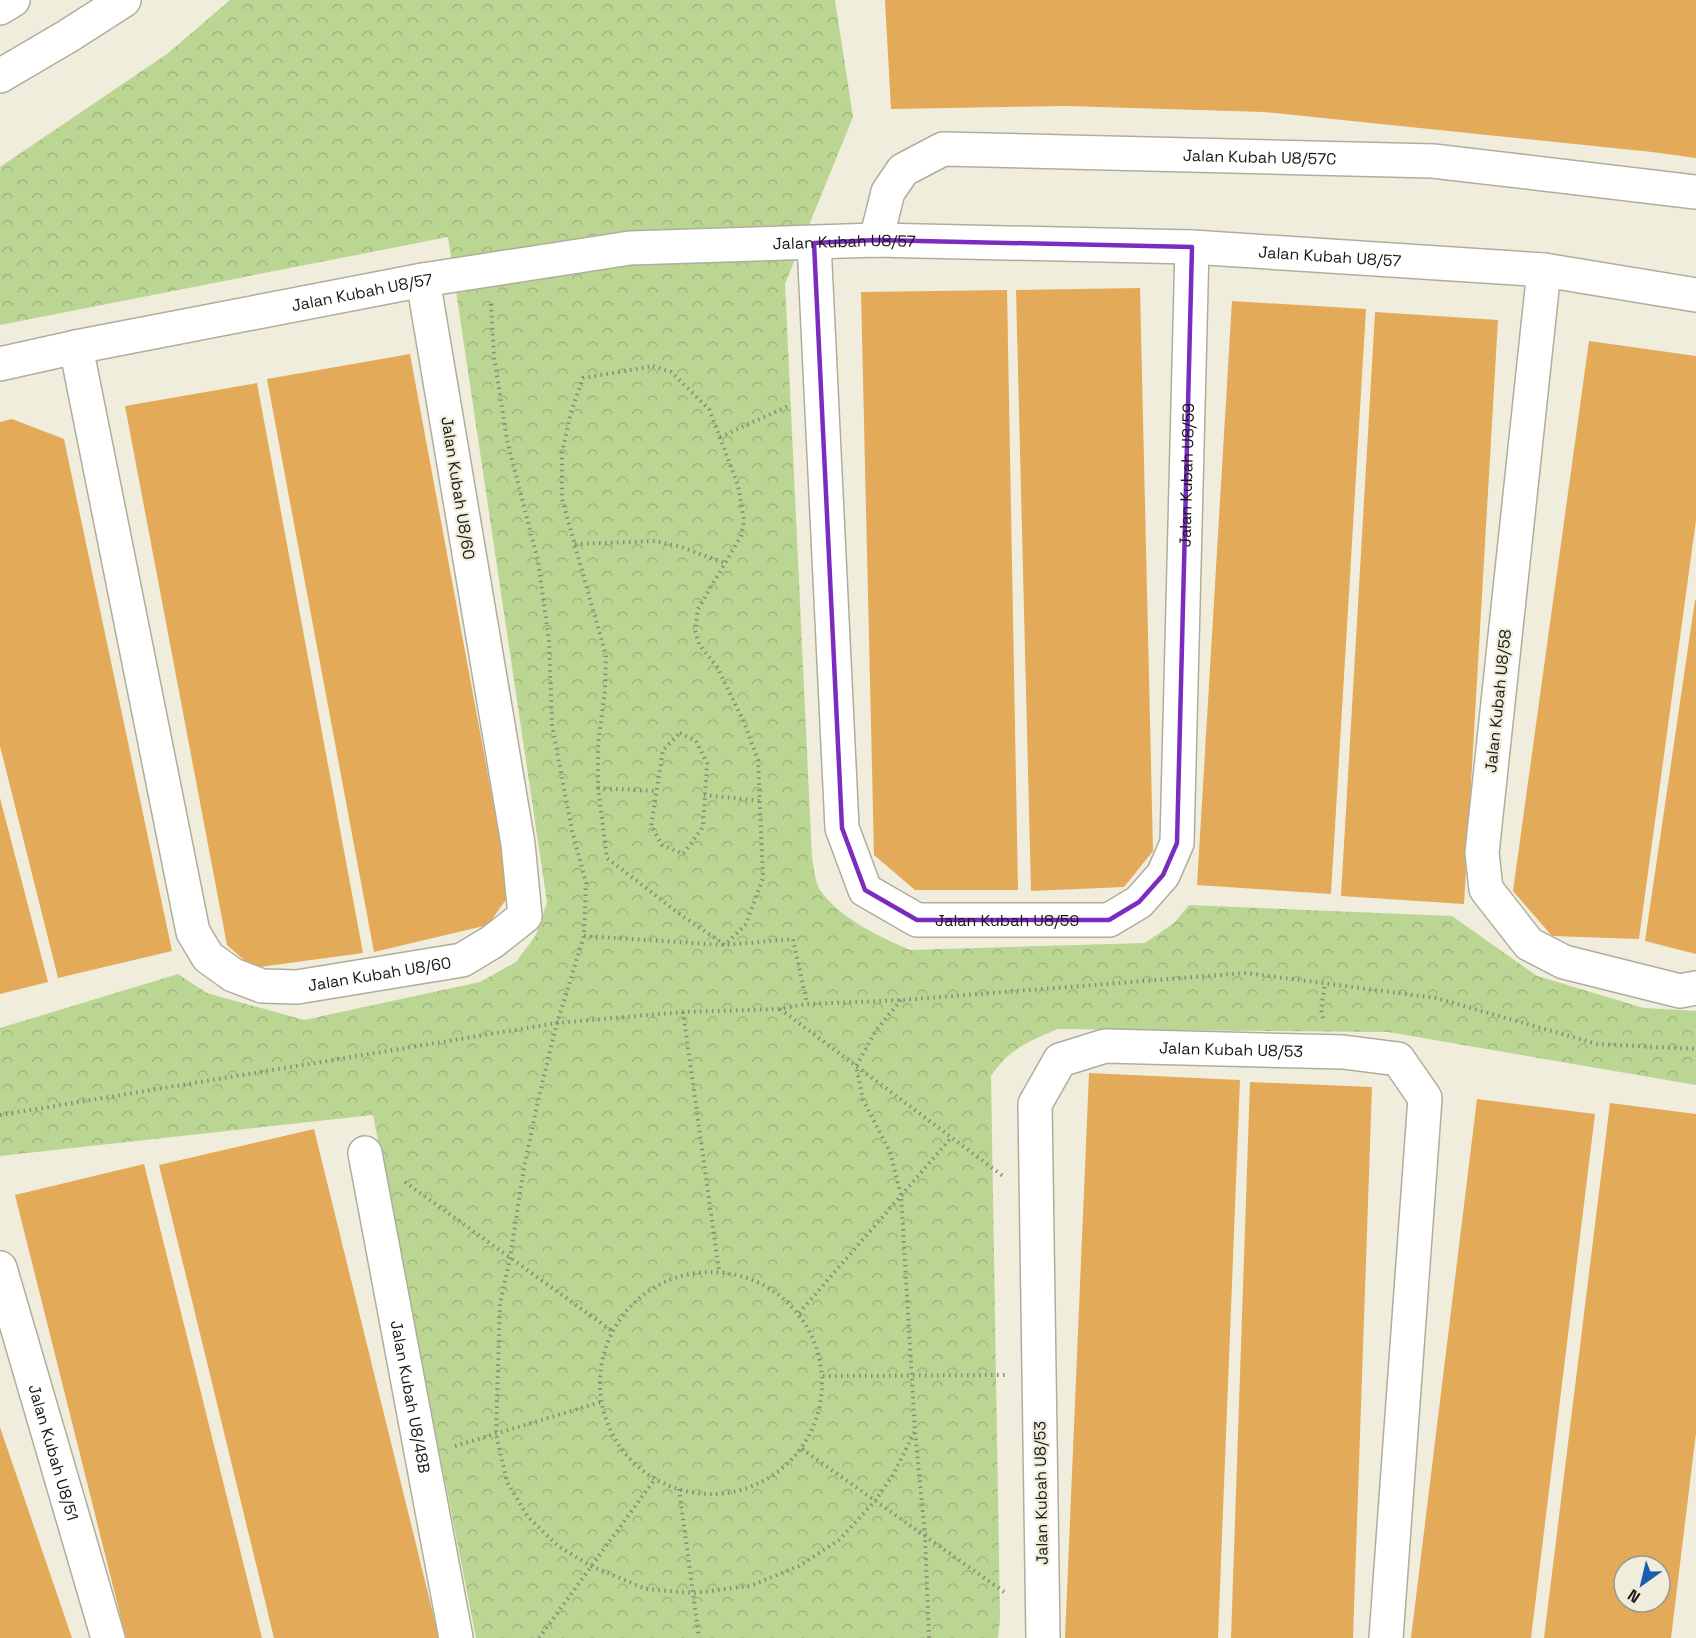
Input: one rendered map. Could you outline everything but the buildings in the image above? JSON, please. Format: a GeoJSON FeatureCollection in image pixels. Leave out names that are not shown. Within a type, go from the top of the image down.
{"type":"FeatureCollection","features":[{"type":"Feature","properties":{"kind":"street"},"geometry":{"type":"LineString","coordinates":[[0,8],[13,0]]}},
{"type":"Feature","properties":{"kind":"street"},"geometry":{"type":"LineString","coordinates":[[0,76],[124,0]]}},
{"type":"Feature","properties":{"kind":"street","name":"Jalan Kubah U8/57C"},"geometry":{"type":"LineString","coordinates":[[876,240],[888,192],[903,170],[943,149],[1433,161],[1696,192]]}},
{"type":"Feature","properties":{"kind":"street","name":"Jalan Kubah U8/57"},"geometry":{"type":"LineString","coordinates":[[0,364],[76,347],[423,280],[630,248],[876,240],[1192,247],[1544,270],[1696,295]]}},
{"type":"Feature","properties":{"kind":"street","name":"Jalan Kubah U8/59"},"geometry":{"type":"LineString","coordinates":[[814,243],[842,828],[866,890],[917,920],[1109,920],[1139,902],[1162,875],[1177,843],[1192,247]]}},
{"type":"Feature","properties":{"kind":"street","name":"Jalan Kubah U8/58"},"geometry":{"type":"LineString","coordinates":[[1544,270],[1482,853],[1486,889],[1529,944],[1564,962],[1680,991],[1696,988]]}},
{"type":"Feature","properties":{"kind":"street","name":"Jalan Kubah U8/60"},"geometry":{"type":"LineString","coordinates":[[76,347],[193,932],[208,957],[233,975],[262,986],[297,987],[462,960],[492,942],[525,916],[518,844],[423,280]]}},
{"type":"Feature","properties":{"kind":"street","name":"Jalan Kubah U8/53"},"geometry":{"type":"LineString","coordinates":[[1043,1629],[1035,1104],[1060,1060],[1105,1046],[1343,1052],[1398,1059],[1425,1098],[1386,1638]]}},
{"type":"Feature","properties":{"kind":"street","name":"Jalan Kubah U8/48B"},"geometry":{"type":"LineString","coordinates":[[365,1153],[456,1638]]}},
{"type":"Feature","properties":{"kind":"street","name":"Jalan Kubah U8/51"},"geometry":{"type":"LineString","coordinates":[[0,1268],[108,1638]]}},
{"type":"Feature","properties":{"kind":"path"},"geometry":{"type":"LineString","coordinates":[[489,269],[494,356],[507,440],[538,561],[546,617],[552,725],[572,831],[586,883],[584,936],[557,1023],[539,1096],[500,1303],[496,1434],[507,1482],[528,1517],[558,1546],[591,1566],[646,1589],[693,1593],[750,1586],[799,1566],[839,1540],[875,1501],[892,1475],[915,1431]]}},
{"type":"Feature","properties":{"kind":"path"},"geometry":{"type":"LineString","coordinates":[[653,366],[671,372],[709,409],[738,485],[744,521],[741,536],[698,609],[695,630],[699,644],[717,667],[758,760],[763,878],[746,924],[725,945],[681,915],[607,858],[598,788],[598,744],[605,691],[606,656],[562,499],[562,453],[571,412],[583,378],[653,366]]}},
{"type":"Feature","properties":{"kind":"path"},"geometry":{"type":"LineString","coordinates":[[720,437],[821,391]]}},
{"type":"Feature","properties":{"kind":"path"},"geometry":{"type":"LineString","coordinates":[[575,544],[656,541],[681,547],[725,563]]}},
{"type":"Feature","properties":{"kind":"path"},"geometry":{"type":"LineString","coordinates":[[680,733],[696,741],[707,763],[703,827],[683,854],[662,845],[651,826],[657,791],[663,750],[680,733]]}},
{"type":"Feature","properties":{"kind":"path"},"geometry":{"type":"LineString","coordinates":[[598,788],[657,791]]}},
{"type":"Feature","properties":{"kind":"path"},"geometry":{"type":"LineString","coordinates":[[704,795],[761,801]]}},
{"type":"Feature","properties":{"kind":"path"},"geometry":{"type":"LineString","coordinates":[[584,936],[725,945],[793,939],[807,1004]]}},
{"type":"Feature","properties":{"kind":"path"},"geometry":{"type":"LineString","coordinates":[[0,1114],[557,1023],[684,1012],[780,1009],[807,1004],[902,1000],[1246,973],[1436,998],[1597,1044],[1696,1049]]}},
{"type":"Feature","properties":{"kind":"path"},"geometry":{"type":"LineString","coordinates":[[902,1000],[877,1029],[856,1066],[863,1100],[890,1152],[901,1195],[915,1431],[925,1535],[929,1638]]}},
{"type":"Feature","properties":{"kind":"path"},"geometry":{"type":"LineString","coordinates":[[780,1009],[1036,1200]]}},
{"type":"Feature","properties":{"kind":"path"},"geometry":{"type":"LineString","coordinates":[[684,1012],[719,1271]]}},
{"type":"Feature","properties":{"kind":"path"},"geometry":{"type":"LineString","coordinates":[[799,1313],[951,1138]]}},
{"type":"Feature","properties":{"kind":"path"},"geometry":{"type":"LineString","coordinates":[[365,1153],[612,1331]]}},
{"type":"Feature","properties":{"kind":"path"},"geometry":{"type":"LineString","coordinates":[[719,1271],[749,1278],[767,1287],[799,1313],[811,1332],[819,1354],[823,1376],[819,1415],[802,1449],[778,1473],[747,1489],[713,1495],[679,1489],[655,1479],[629,1458],[611,1432],[601,1402],[600,1378],[602,1362],[612,1331],[631,1305],[657,1285],[687,1273],[719,1271]]}},
{"type":"Feature","properties":{"kind":"path"},"geometry":{"type":"LineString","coordinates":[[823,1376],[1039,1375]]}},
{"type":"Feature","properties":{"kind":"path"},"geometry":{"type":"LineString","coordinates":[[422,1456],[601,1402]]}},
{"type":"Feature","properties":{"kind":"path"},"geometry":{"type":"LineString","coordinates":[[802,1449],[925,1535],[1043,1629]]}},
{"type":"Feature","properties":{"kind":"path"},"geometry":{"type":"LineString","coordinates":[[539,1638],[655,1479]]}},
{"type":"Feature","properties":{"kind":"path"},"geometry":{"type":"LineString","coordinates":[[679,1489],[699,1638]]}},
{"type":"Feature","properties":{"kind":"highlighted area"},"geometry":{"type":"Polygon","coordinates":[[[876,240],[1192,247],[1177,843],[1163,875],[1139,902],[1109,920],[917,920],[865,890],[842,828],[814,243],[876,240]]]}},
{"type":"Feature","properties":{"kind":"green space"},"geometry":{"type":"Polygon","coordinates":[[[230,0],[835,0],[853,117],[785,284],[812,858],[820,890],[849,918],[873,933],[910,950],[1145,943],[1174,923],[1189,905],[1452,916],[1537,976],[1644,1008],[1696,1011],[1696,1085],[1388,1032],[1058,1029],[1038,1038],[1012,1052],[991,1076],[1000,1619],[998,1638],[476,1638],[373,1115],[0,1156],[0,1028],[178,974],[207,993],[304,1020],[480,982],[516,962],[536,935],[547,902],[448,237],[0,325],[0,167],[167,54],[230,0]]]}}]}
